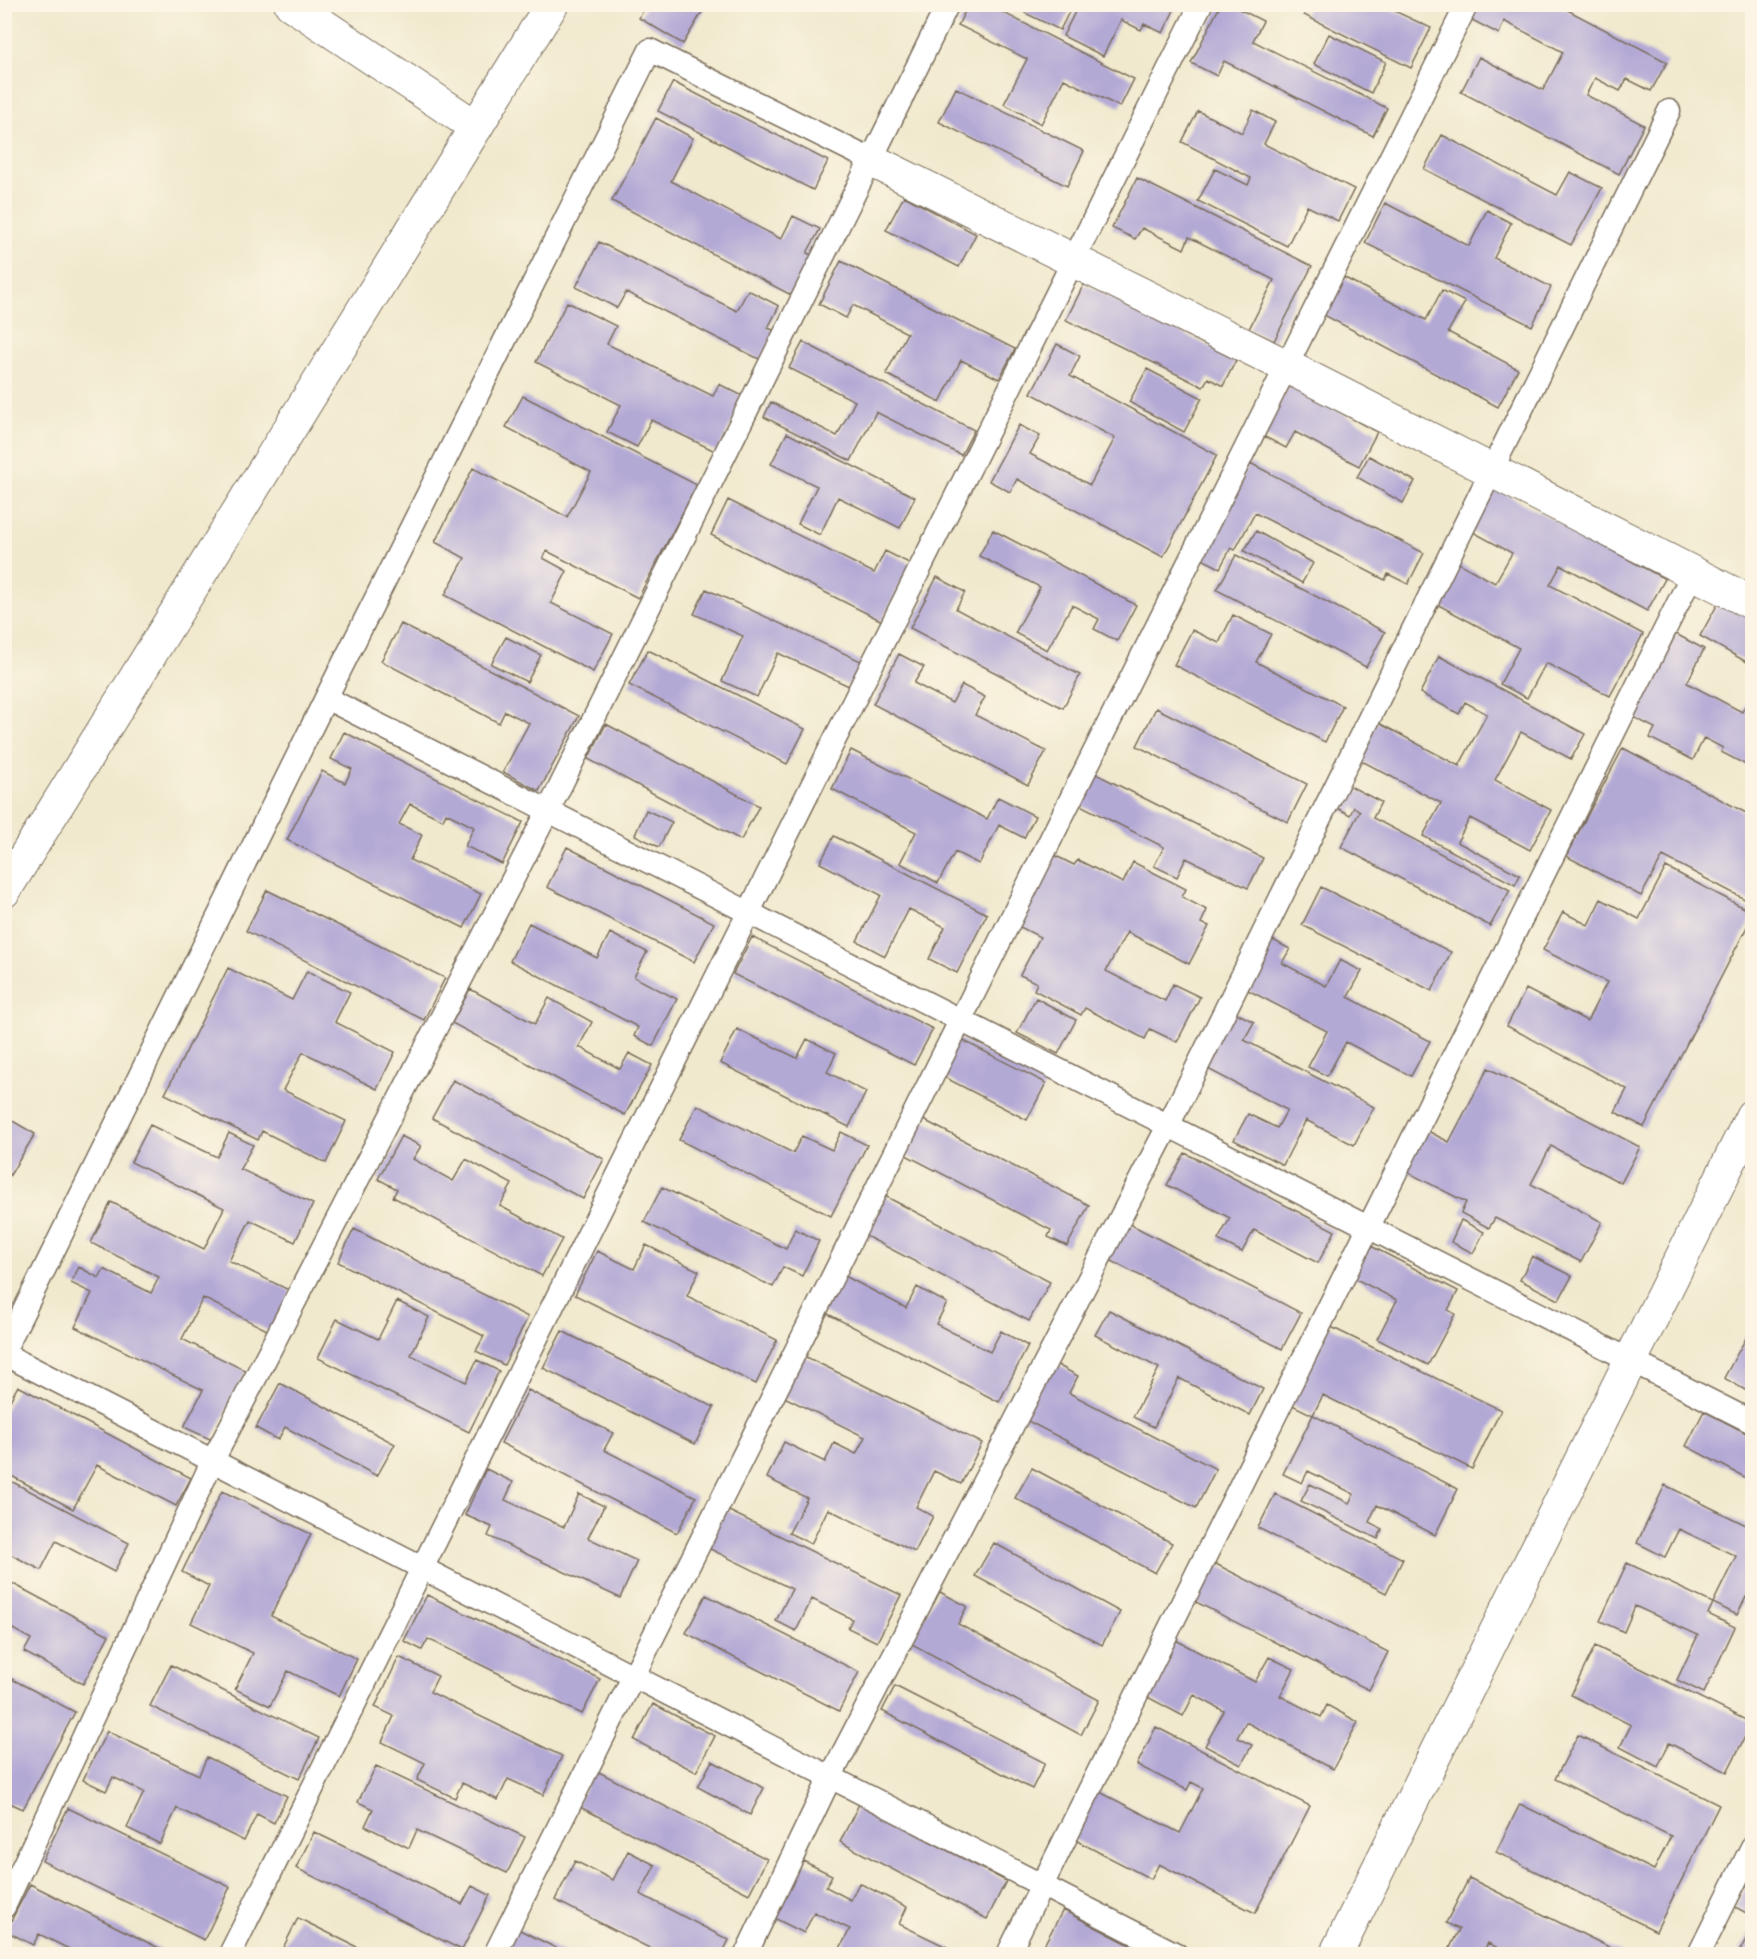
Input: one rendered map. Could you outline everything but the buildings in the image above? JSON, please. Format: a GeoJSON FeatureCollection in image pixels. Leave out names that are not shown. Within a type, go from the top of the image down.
{"type":"FeatureCollection","features":[{"type":"Feature","properties":{"kind":"street"},"geometry":{"type":"LineString","coordinates":[[291,4],[476,128]]}},
{"type":"Feature","properties":{"kind":"street"},"geometry":{"type":"LineString","coordinates":[[4,891],[552,4]]}},
{"type":"Feature","properties":{"kind":"street"},"geometry":{"type":"LineString","coordinates":[[871,160],[1286,366],[1752,603]]}},
{"type":"Feature","properties":{"kind":"street"},"geometry":{"type":"LineString","coordinates":[[1336,1954],[1752,1116]]}},
{"type":"Feature","properties":{"kind":"lane"},"geometry":{"type":"LineString","coordinates":[[4,1907],[212,1462],[548,811],[948,4]]}},
{"type":"Feature","properties":{"kind":"lane"},"geometry":{"type":"LineString","coordinates":[[230,1954],[1076,261],[1201,4]]}},
{"type":"Feature","properties":{"kind":"lane"},"geometry":{"type":"LineString","coordinates":[[495,1954],[1467,4]]}},
{"type":"Feature","properties":{"kind":"lane"},"geometry":{"type":"LineString","coordinates":[[871,160],[650,50],[326,698],[4,1352],[421,1570],[1176,1954]]}},
{"type":"Feature","properties":{"kind":"lane"},"geometry":{"type":"LineString","coordinates":[[746,1954],[830,1778],[1168,1126],[1669,111]]}},
{"type":"Feature","properties":{"kind":"lane"},"geometry":{"type":"LineString","coordinates":[[1008,1954],[1693,573]]}},
{"type":"Feature","properties":{"kind":"lane"},"geometry":{"type":"LineString","coordinates":[[326,698],[1752,1422]]}},
{"type":"Feature","properties":{"kind":"lane"},"geometry":{"type":"LineString","coordinates":[[1699,1954],[1752,1847]]}}]}
